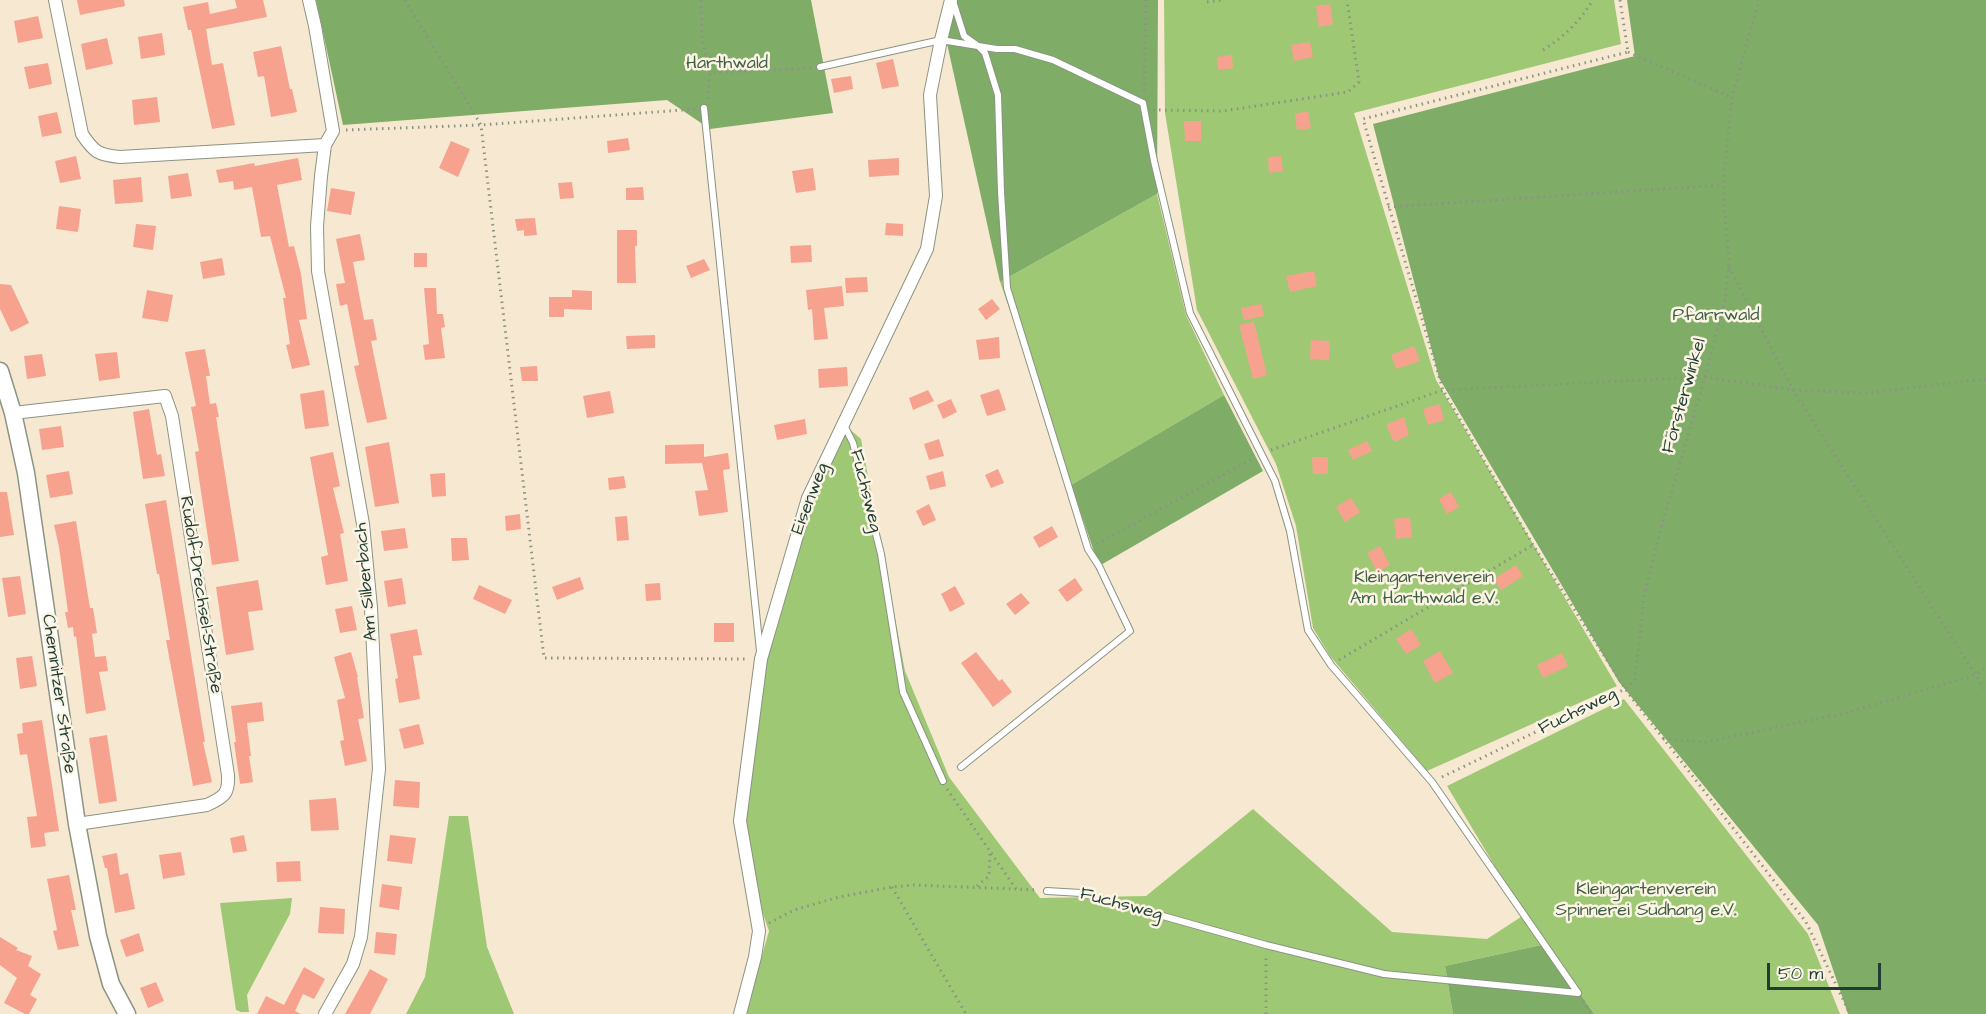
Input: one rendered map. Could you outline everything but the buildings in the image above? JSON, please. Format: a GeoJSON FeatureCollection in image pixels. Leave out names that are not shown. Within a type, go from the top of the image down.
{"type":"FeatureCollection","features":[{"type":"Feature","properties":{"kind":"street"},"geometry":{"type":"LineString","coordinates":[[55,0],[82,134],[92,149],[103,156],[120,157],[325,145]]}},
{"type":"Feature","properties":{"kind":"street"},"geometry":{"type":"LineString","coordinates":[[309,0],[333,131]]}},
{"type":"Feature","properties":{"kind":"street","name":"Eisenweg"},"geometry":{"type":"LineString","coordinates":[[740,1014],[755,957],[759,931],[740,821],[761,659],[808,498],[927,249],[936,196],[930,95],[940,40],[952,0]]}},
{"type":"Feature","properties":{"kind":"street","name":"Am Silberbach"},"geometry":{"type":"LineString","coordinates":[[325,1014],[353,964],[361,937],[380,769],[371,608],[363,524],[318,271],[317,226],[325,145],[333,131]]}},
{"type":"Feature","properties":{"kind":"street","name":"Chemnitzer Straße"},"geometry":{"type":"LineString","coordinates":[[0,371],[13,413],[26,473],[77,824],[98,936],[111,984],[127,1014]]}},
{"type":"Feature","properties":{"kind":"street","name":"Rudolf-Drechsel-Straße"},"geometry":{"type":"LineString","coordinates":[[13,413],[165,396],[172,416],[228,775],[228,787],[222,798],[199,806],[77,824]]}},
{"type":"Feature","properties":{"kind":"lane"},"geometry":{"type":"LineString","coordinates":[[952,0],[964,36],[985,53],[998,95],[1007,288],[1088,549],[1099,566],[1130,631],[961,767]]}},
{"type":"Feature","properties":{"kind":"lane"},"geometry":{"type":"LineString","coordinates":[[820,67],[940,40],[997,49],[1015,49],[1053,60],[1144,106],[1154,161],[1190,313],[1275,481],[1290,531],[1308,630],[1331,665],[1432,782],[1578,993]]}},
{"type":"Feature","properties":{"kind":"lane"},"geometry":{"type":"LineString","coordinates":[[704,108],[761,659]]}},
{"type":"Feature","properties":{"kind":"lane","name":"Fuchsweg"},"geometry":{"type":"LineString","coordinates":[[843,423],[853,443],[881,554],[903,692],[943,781]]}},
{"type":"Feature","properties":{"kind":"lane","name":"Fuchsweg"},"geometry":{"type":"LineString","coordinates":[[1047,891],[1081,892],[1266,945],[1384,974],[1578,993]]}},
{"type":"Feature","properties":{"kind":"path"},"geometry":{"type":"LineString","coordinates":[[405,0],[481,125],[544,658],[761,659]]}},
{"type":"Feature","properties":{"kind":"path"},"geometry":{"type":"LineString","coordinates":[[333,131],[481,125],[704,108],[707,104],[710,72],[702,39],[701,0]]}},
{"type":"Feature","properties":{"kind":"path"},"geometry":{"type":"LineString","coordinates":[[1146,0],[1144,106],[1223,111],[1347,92],[1359,82],[1347,0]]}},
{"type":"Feature","properties":{"kind":"path"},"geometry":{"type":"LineString","coordinates":[[1207,2],[1222,0]]}},
{"type":"Feature","properties":{"kind":"path"},"geometry":{"type":"LineString","coordinates":[[1543,50],[1563,37],[1581,19],[1593,0]]}},
{"type":"Feature","properties":{"kind":"path"},"geometry":{"type":"LineString","coordinates":[[1620,0],[1628,52]]}},
{"type":"Feature","properties":{"kind":"path","name":"Försterwinkel"},"geometry":{"type":"LineString","coordinates":[[1625,688],[1635,679],[1644,597],[1659,535],[1725,301],[1729,266],[1723,185],[1732,97],[1759,0]]}},
{"type":"Feature","properties":{"kind":"path"},"geometry":{"type":"LineString","coordinates":[[1732,97],[1628,52],[1364,119],[1443,390],[1533,545],[1625,688],[1806,922],[1850,1014]]}},
{"type":"Feature","properties":{"kind":"path"},"geometry":{"type":"LineString","coordinates":[[710,72],[764,72],[820,67]]}},
{"type":"Feature","properties":{"kind":"path"},"geometry":{"type":"LineString","coordinates":[[1388,207],[1723,185]]}},
{"type":"Feature","properties":{"kind":"path"},"geometry":{"type":"LineString","coordinates":[[1729,266],[1793,390],[1986,691]]}},
{"type":"Feature","properties":{"kind":"path"},"geometry":{"type":"LineString","coordinates":[[1443,390],[1705,377],[1793,390],[1866,393],[1986,379]]}},
{"type":"Feature","properties":{"kind":"path"},"geometry":{"type":"LineString","coordinates":[[1331,665],[1533,545]]}},
{"type":"Feature","properties":{"kind":"path"},"geometry":{"type":"LineString","coordinates":[[1663,739],[1706,742],[1846,713],[1975,675],[1986,668]]}},
{"type":"Feature","properties":{"kind":"path","name":"Fuchsweg"},"geometry":{"type":"LineString","coordinates":[[1432,782],[1625,688]]}},
{"type":"Feature","properties":{"kind":"path"},"geometry":{"type":"LineString","coordinates":[[943,781],[1016,889]]}},
{"type":"Feature","properties":{"kind":"path"},"geometry":{"type":"LineString","coordinates":[[976,887],[989,876],[990,852]]}},
{"type":"Feature","properties":{"kind":"path"},"geometry":{"type":"LineString","coordinates":[[759,931],[771,921],[794,910],[839,897],[892,887],[913,885],[1047,891]]}},
{"type":"Feature","properties":{"kind":"path"},"geometry":{"type":"LineString","coordinates":[[892,887],[966,1014]]}},
{"type":"Feature","properties":{"kind":"path"},"geometry":{"type":"LineString","coordinates":[[1266,945],[1266,1014]]}},
{"type":"Feature","properties":{"kind":"path"},"geometry":{"type":"LineString","coordinates":[[1578,993],[1592,1014]]}},
{"type":"Feature","properties":{"kind":"green space","name":"Harthwald"},"geometry":{"type":"Polygon","coordinates":[[[316,0],[811,0],[833,113],[710,129],[667,100],[343,125],[316,0]]]}},
{"type":"Feature","properties":{"kind":"green space"},"geometry":{"type":"Polygon","coordinates":[[[954,0],[1158,0],[1157,194],[1000,282],[946,39],[954,0]]]}},
{"type":"Feature","properties":{"kind":"green space","name":"Kleingartenverein Am Harthwald e.V."},"geometry":{"type":"Polygon","coordinates":[[[1164,0],[1614,0],[1621,44],[1354,113],[1436,380],[1617,686],[1427,771],[1330,656],[1313,628],[1296,526],[1276,464],[1197,310],[1165,113],[1164,0]]]}},
{"type":"Feature","properties":{"kind":"green space","name":"Pfarrwald"},"geometry":{"type":"Polygon","coordinates":[[[1627,0],[1986,0],[1986,1014],[1848,1014],[1818,925],[1619,682],[1439,378],[1373,124],[1635,56],[1627,0]]]}},
{"type":"Feature","properties":{"kind":"green space"},"geometry":{"type":"Polygon","coordinates":[[[1157,194],[1186,315],[1224,395],[1071,485],[1000,282],[1157,194]]]}},
{"type":"Feature","properties":{"kind":"green space"},"geometry":{"type":"Polygon","coordinates":[[[1224,395],[1263,471],[1099,566],[1071,485],[1224,395]]]}},
{"type":"Feature","properties":{"kind":"green space","name":"Kleingartenverein Spinnerei Südhang e.V."},"geometry":{"type":"Polygon","coordinates":[[[846,426],[861,439],[905,671],[949,777],[1040,898],[1146,896],[1253,809],[1392,932],[1487,939],[1524,915],[1447,786],[1624,699],[1808,934],[1840,1014],[1594,1014],[1546,944],[1445,966],[1453,1014],[745,1014],[769,931],[761,908],[746,817],[765,663],[812,499],[846,426]]]}},
{"type":"Feature","properties":{"kind":"green space"},"geometry":{"type":"Polygon","coordinates":[[[449,816],[468,816],[487,947],[514,1014],[406,1014],[425,977],[449,816]]]}},
{"type":"Feature","properties":{"kind":"green space"},"geometry":{"type":"Polygon","coordinates":[[[292,898],[290,914],[247,995],[249,1012],[236,1010],[220,903],[292,898]]]}},
{"type":"Feature","properties":{"kind":"green space"},"geometry":{"type":"Polygon","coordinates":[[[1546,944],[1594,1014],[1453,1014],[1445,966],[1546,944]]]}}]}
